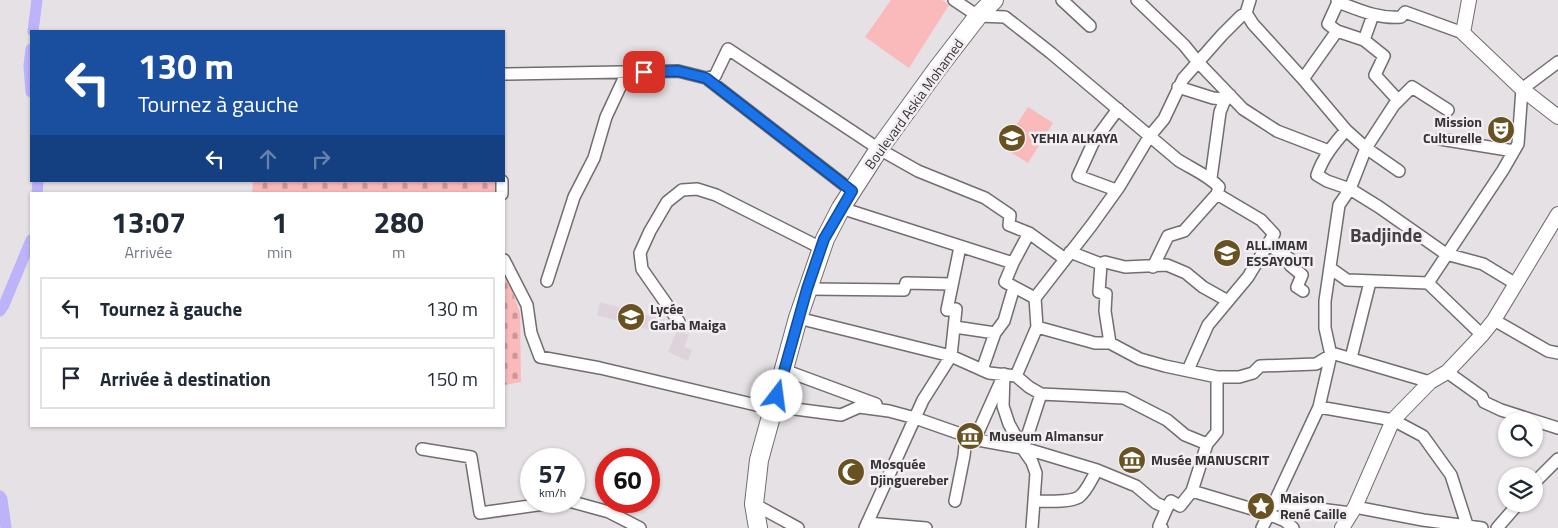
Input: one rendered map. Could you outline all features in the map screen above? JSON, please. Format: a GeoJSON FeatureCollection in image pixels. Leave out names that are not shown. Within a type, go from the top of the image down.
{"type":"FeatureCollection","features":[{"type":"Feature","properties":{"kind":"main road","name":"Boulevard Askia Mohamed"},"geometry":{"type":"LineString","coordinates":[[758,528],[754,504],[759,460],[798,318],[824,239],[841,208],[879,150],[937,68],[978,16],[994,0]]}},
{"type":"Feature","properties":{"kind":"street"},"geometry":{"type":"LineString","coordinates":[[954,0],[978,16],[1005,17],[1051,53],[1149,137],[1178,160],[1195,171],[1211,178],[1219,187],[1217,194],[1184,231],[1168,236],[1153,266]]}},
{"type":"Feature","properties":{"kind":"street"},"geometry":{"type":"LineString","coordinates":[[1062,0],[1090,26]]}},
{"type":"Feature","properties":{"kind":"street"},"geometry":{"type":"LineString","coordinates":[[1136,0],[1184,45],[1243,109],[1277,131],[1329,151]]}},
{"type":"Feature","properties":{"kind":"street"},"geometry":{"type":"LineString","coordinates":[[1249,0],[1246,13],[1253,24],[1303,78],[1346,130],[1366,148],[1399,171]]}},
{"type":"Feature","properties":{"kind":"street"},"geometry":{"type":"LineString","coordinates":[[1464,32],[1469,0]]}},
{"type":"Feature","properties":{"kind":"street"},"geometry":{"type":"LineString","coordinates":[[1398,100],[1375,75],[1384,56],[1364,40],[1337,30],[1328,24],[1338,1],[1373,15],[1390,18],[1401,17],[1405,12],[1464,32],[1522,89],[1558,117]]}},
{"type":"Feature","properties":{"kind":"street"},"geometry":{"type":"LineString","coordinates":[[1016,376],[1037,327],[1036,298],[1091,226],[1149,137],[1164,119],[1183,79],[1197,61],[1246,13]]}},
{"type":"Feature","properties":{"kind":"street"},"geometry":{"type":"LineString","coordinates":[[1364,40],[1373,15]]}},
{"type":"Feature","properties":{"kind":"street"},"geometry":{"type":"LineString","coordinates":[[1303,78],[1337,30]]}},
{"type":"Feature","properties":{"kind":"street"},"geometry":{"type":"LineString","coordinates":[[706,78],[715,76],[728,49],[879,150],[918,171],[985,198],[1010,215],[1009,225],[1029,233],[1067,255],[1101,264],[1105,262],[1125,266],[1167,265],[1186,273],[1203,288],[1228,301]]}},
{"type":"Feature","properties":{"kind":"street"},"geometry":{"type":"LineString","coordinates":[[1428,283],[1504,170],[1518,144],[1522,89],[1558,60]]}},
{"type":"Feature","properties":{"kind":"street"},"geometry":{"type":"LineString","coordinates":[[505,74],[678,71],[706,78],[852,191]]}},
{"type":"Feature","properties":{"kind":"street"},"geometry":{"type":"LineString","coordinates":[[547,281],[574,197],[594,158],[606,116],[627,72]]}},
{"type":"Feature","properties":{"kind":"street"},"geometry":{"type":"LineString","coordinates":[[1178,87],[1213,98],[1223,99],[1230,96]]}},
{"type":"Feature","properties":{"kind":"street"},"geometry":{"type":"LineString","coordinates":[[1262,528],[1319,407],[1330,355],[1325,301],[1339,205],[1350,189],[1366,148],[1398,100],[1412,88],[1448,110]]}},
{"type":"Feature","properties":{"kind":"street"},"geometry":{"type":"LineString","coordinates":[[1211,178],[1220,112],[1224,102],[1230,96]]}},
{"type":"Feature","properties":{"kind":"street"},"geometry":{"type":"LineString","coordinates":[[1116,190],[1078,176],[1093,143],[1118,109]]}},
{"type":"Feature","properties":{"kind":"street"},"geometry":{"type":"LineString","coordinates":[[1346,130],[1329,151],[1320,165],[1317,175],[1350,189],[1446,254],[1483,264],[1516,284]]}},
{"type":"Feature","properties":{"kind":"street"},"geometry":{"type":"LineString","coordinates":[[1440,139],[1514,151]]}},
{"type":"Feature","properties":{"kind":"street"},"geometry":{"type":"LineString","coordinates":[[679,322],[642,269],[640,253],[667,202],[682,190],[696,188],[716,195],[821,248]]}},
{"type":"Feature","properties":{"kind":"street"},"geometry":{"type":"LineString","coordinates":[[1188,370],[1208,325],[1248,277],[1274,234],[1261,220],[1217,194]]}},
{"type":"Feature","properties":{"kind":"street"},"geometry":{"type":"LineString","coordinates":[[841,208],[1013,263]]}},
{"type":"Feature","properties":{"kind":"street"},"geometry":{"type":"LineString","coordinates":[[1342,528],[1353,510],[1393,420],[1430,382],[1447,372],[1482,335],[1494,320],[1558,214]]}},
{"type":"Feature","properties":{"kind":"street"},"geometry":{"type":"LineString","coordinates":[[1029,233],[1013,263],[1006,282],[1036,298]]}},
{"type":"Feature","properties":{"kind":"street"},"geometry":{"type":"LineString","coordinates":[[1267,244],[1293,261],[1290,265],[1302,275],[1297,287],[1303,291]]}},
{"type":"Feature","properties":{"kind":"street"},"geometry":{"type":"LineString","coordinates":[[926,528],[866,526],[910,417],[951,356],[956,309],[947,310],[960,246]]}},
{"type":"Feature","properties":{"kind":"street"},"geometry":{"type":"LineString","coordinates":[[505,262],[527,305],[531,334],[540,357],[600,368],[773,409],[795,409],[841,415],[858,407],[910,417]]}},
{"type":"Feature","properties":{"kind":"street"},"geometry":{"type":"LineString","coordinates":[[1101,264],[1099,292],[1106,294],[1105,311],[1110,343]]}},
{"type":"Feature","properties":{"kind":"street"},"geometry":{"type":"LineString","coordinates":[[1330,268],[1347,280],[1428,283],[1482,335]]}},
{"type":"Feature","properties":{"kind":"street"},"geometry":{"type":"LineString","coordinates":[[1351,358],[1370,282]]}},
{"type":"Feature","properties":{"kind":"street"},"geometry":{"type":"LineString","coordinates":[[807,289],[904,290],[906,283],[952,284]]}},
{"type":"Feature","properties":{"kind":"street"},"geometry":{"type":"LineString","coordinates":[[982,370],[995,333],[1004,321],[1014,287]]}},
{"type":"Feature","properties":{"kind":"street"},"geometry":{"type":"LineString","coordinates":[[798,318],[951,356],[988,373],[1016,376],[1041,394],[1124,398],[1167,420],[1185,436],[1207,444]]}},
{"type":"Feature","properties":{"kind":"street"},"geometry":{"type":"LineString","coordinates":[[1494,320],[1548,351],[1558,352]]}},
{"type":"Feature","properties":{"kind":"street"},"geometry":{"type":"LineString","coordinates":[[955,327],[995,333]]}},
{"type":"Feature","properties":{"kind":"street"},"geometry":{"type":"LineString","coordinates":[[1037,327],[1095,343],[1110,343],[1140,359],[1217,377],[1246,375],[1253,373],[1260,366],[1316,364],[1335,354],[1430,382]]}},
{"type":"Feature","properties":{"kind":"street"},"geometry":{"type":"LineString","coordinates":[[784,370],[910,417],[971,437],[1022,448],[1097,470],[1136,486],[1156,503],[1167,508]]}},
{"type":"Feature","properties":{"kind":"street"},"geometry":{"type":"LineString","coordinates":[[1447,372],[1482,397],[1484,402],[1501,410],[1558,428]]}},
{"type":"Feature","properties":{"kind":"street"},"geometry":{"type":"LineString","coordinates":[[955,502],[964,456],[971,437],[1004,374]]}},
{"type":"Feature","properties":{"kind":"street"},"geometry":{"type":"LineString","coordinates":[[1004,374],[1003,406],[1009,424],[1032,462],[1036,473],[1032,528]]}},
{"type":"Feature","properties":{"kind":"street"},"geometry":{"type":"LineString","coordinates":[[1160,527],[1171,501],[1180,506],[1192,491],[1207,444],[1218,432],[1217,377]]}},
{"type":"Feature","properties":{"kind":"street"},"geometry":{"type":"LineString","coordinates":[[1022,448],[1041,394]]}},
{"type":"Feature","properties":{"kind":"street"},"geometry":{"type":"LineString","coordinates":[[1319,407],[1393,420],[1423,436],[1451,475],[1468,527]]}},
{"type":"Feature","properties":{"kind":"street"},"geometry":{"type":"LineString","coordinates":[[422,449],[472,457],[480,513],[520,508]]}},
{"type":"Feature","properties":{"kind":"street"},"geometry":{"type":"LineString","coordinates":[[1543,474],[1558,459]]}},
{"type":"Feature","properties":{"kind":"street"},"geometry":{"type":"LineString","coordinates":[[1034,501],[1064,500],[1078,497],[1097,470]]}},
{"type":"Feature","properties":{"kind":"street"},"geometry":{"type":"LineString","coordinates":[[1192,491],[1271,510],[1293,528]]}},
{"type":"Feature","properties":{"kind":"street"},"geometry":{"type":"LineString","coordinates":[[754,504],[798,528]]}},
{"type":"Feature","properties":{"kind":"street"},"geometry":{"type":"LineString","coordinates":[[1271,510],[1280,504],[1353,510],[1482,528]]}},
{"type":"Feature","properties":{"kind":"street"},"geometry":{"type":"LineString","coordinates":[[585,506],[609,512],[640,528]]}},
{"type":"Feature","properties":{"kind":"street"},"geometry":{"type":"LineString","coordinates":[[1497,528],[1511,512]]}},
{"type":"Feature","properties":{"kind":"shaded area","name":"Lycée Garba Maiga"},"geometry":{"type":"Polygon","coordinates":[[[600,302],[665,320],[661,333],[597,315],[600,302]]]}},
{"type":"Feature","properties":{"kind":"shaded area"},"geometry":{"type":"Polygon","coordinates":[[[677,330],[689,335],[684,347],[692,350],[688,361],[668,352],[677,330]]]}},
{"type":"Feature","properties":{"kind":"green space"},"geometry":{"type":"Polygon","coordinates":[[[891,0],[942,0],[949,5],[909,68],[865,37],[891,0]]]}},
{"type":"Feature","properties":{"kind":"green space"},"geometry":{"type":"Polygon","coordinates":[[[1028,107],[1053,123],[1028,163],[1002,147],[1028,107]]]}},
{"type":"Feature","properties":{"kind":"green space"},"geometry":{"type":"Polygon","coordinates":[[[253,182],[497,182],[497,192],[252,192],[253,182]]]}},
{"type":"Feature","properties":{"kind":"green space"},"geometry":{"type":"Polygon","coordinates":[[[505,272],[520,313],[521,382],[505,385],[505,272]]]}},
{"type":"Feature","properties":{"kind":"waterway"},"geometry":{"type":"LineString","coordinates":[[33,30],[37,0]]}},
{"type":"Feature","properties":{"kind":"waterway"},"geometry":{"type":"LineString","coordinates":[[30,58],[30,79]]}},
{"type":"Feature","properties":{"kind":"waterway"},"geometry":{"type":"LineString","coordinates":[[37,192],[38,182]]}},
{"type":"Feature","properties":{"kind":"waterway"},"geometry":{"type":"LineString","coordinates":[[0,311],[30,242]]}},
{"type":"Feature","properties":{"kind":"waterway"},"geometry":{"type":"LineString","coordinates":[[0,496],[6,528]]}},
{"type":"Feature","properties":{"kind":"place","name":"Mission Culturelle"},"geometry":{"type":"Point","coordinates":[1501,130]}},
{"type":"Feature","properties":{"kind":"place","name":"YEHIA ALKAYA"},"geometry":{"type":"Point","coordinates":[1012,138]}},
{"type":"Feature","properties":{"kind":"place","name":"ALL.IMAM ESSAYOUTI"},"geometry":{"type":"Point","coordinates":[1227,253]}},
{"type":"Feature","properties":{"kind":"place","name":"Lycée Garba Maiga"},"geometry":{"type":"Point","coordinates":[631,317]}},
{"type":"Feature","properties":{"kind":"place","name":"Museum Almansur"},"geometry":{"type":"Point","coordinates":[970,436]}},
{"type":"Feature","properties":{"kind":"place","name":"Musée MANUSCRIT"},"geometry":{"type":"Point","coordinates":[1132,460]}},
{"type":"Feature","properties":{"kind":"place","name":"Mosquée Djinguereber"},"geometry":{"type":"Point","coordinates":[851,472]}},
{"type":"Feature","properties":{"kind":"place","name":"Maison René Caille"},"geometry":{"type":"Point","coordinates":[1261,506]}},
{"type":"Feature","properties":{"kind":"district","name":"Badjinde"},"geometry":{"type":"Point","coordinates":[1386,235]}},
{"type":"Feature","properties":{"kind":"route"},"geometry":{"type":"LineString","coordinates":[[644,72],[678,71],[706,78],[852,191],[824,239],[798,318],[777,396]]}}]}
